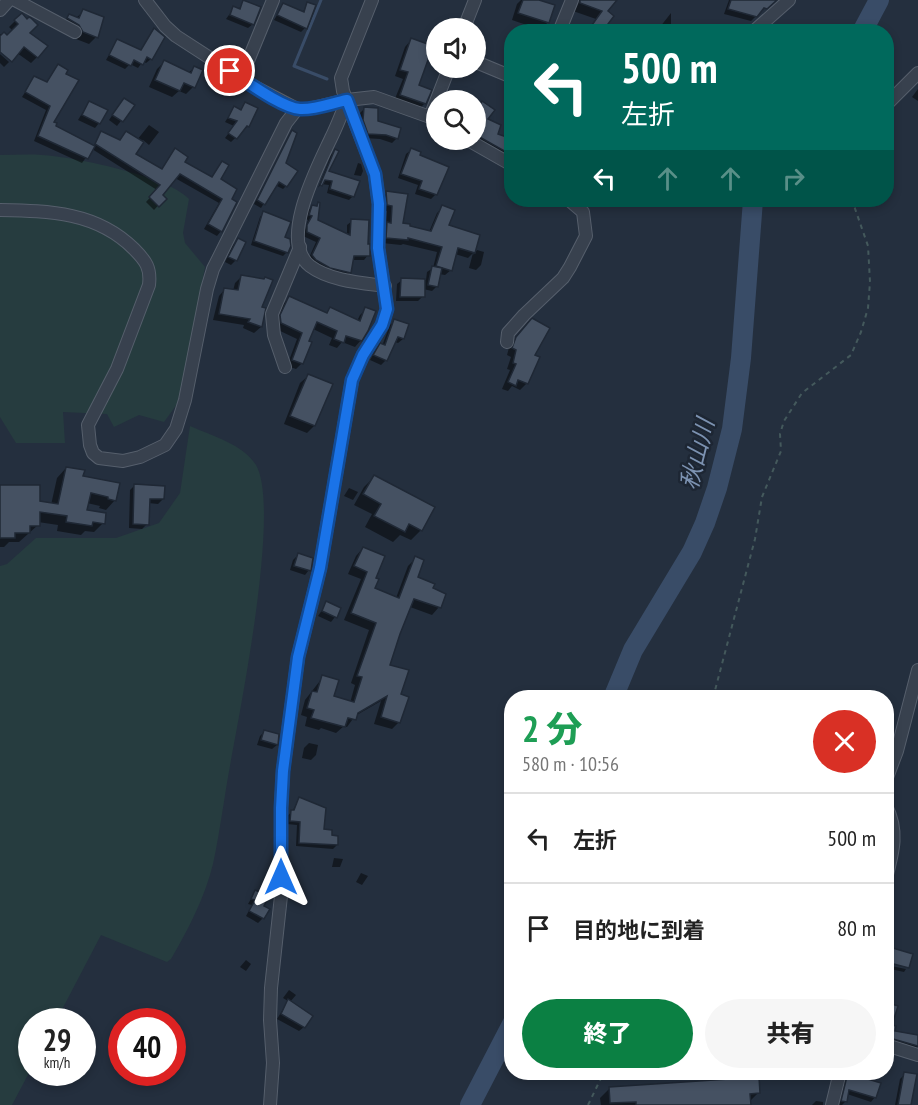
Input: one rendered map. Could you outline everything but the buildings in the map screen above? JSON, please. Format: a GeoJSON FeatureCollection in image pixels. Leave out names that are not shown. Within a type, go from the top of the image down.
{"type":"FeatureCollection","features":[{"type":"Feature","properties":{"kind":"street"},"geometry":{"type":"LineString","coordinates":[[0,10],[9,0]]}},
{"type":"Feature","properties":{"kind":"street"},"geometry":{"type":"LineString","coordinates":[[15,0],[75,32]]}},
{"type":"Feature","properties":{"kind":"street"},"geometry":{"type":"LineString","coordinates":[[145,0],[165,26],[176,36],[241,78],[297,109],[374,97],[426,116]]}},
{"type":"Feature","properties":{"kind":"street"},"geometry":{"type":"LineString","coordinates":[[241,78],[273,0]]}},
{"type":"Feature","properties":{"kind":"street"},"geometry":{"type":"LineString","coordinates":[[270,1105],[273,1063],[271,998],[281,896],[282,780],[298,657],[320,568],[352,380],[363,355],[382,325],[387,309],[378,248],[379,204],[375,174],[341,78],[372,0]]}},
{"type":"Feature","properties":{"kind":"street"},"geometry":{"type":"LineString","coordinates":[[468,18],[475,0]]}},
{"type":"Feature","properties":{"kind":"street"},"geometry":{"type":"LineString","coordinates":[[562,24],[572,0]]}},
{"type":"Feature","properties":{"kind":"street"},"geometry":{"type":"LineString","coordinates":[[762,24],[789,0]]}},
{"type":"Feature","properties":{"kind":"street"},"geometry":{"type":"LineString","coordinates":[[486,66],[504,74]]}},
{"type":"Feature","properties":{"kind":"street"},"geometry":{"type":"LineString","coordinates":[[894,97],[918,73]]}},
{"type":"Feature","properties":{"kind":"street"},"geometry":{"type":"LineString","coordinates":[[347,100],[308,189],[297,234],[302,256],[310,266],[339,279],[385,286]]}},
{"type":"Feature","properties":{"kind":"street"},"geometry":{"type":"LineString","coordinates":[[0,210],[63,214],[87,219],[106,226],[143,258],[150,273],[149,285],[117,369],[88,425],[88,436],[93,453],[99,458],[123,461],[141,457],[165,445],[176,429],[185,400],[213,269],[286,123],[297,109]]}},
{"type":"Feature","properties":{"kind":"street"},"geometry":{"type":"LineString","coordinates":[[486,150],[504,160]]}},
{"type":"Feature","properties":{"kind":"street"},"geometry":{"type":"LineString","coordinates":[[507,342],[508,333],[562,278],[586,236],[583,212],[577,207]]}},
{"type":"Feature","properties":{"kind":"street"},"geometry":{"type":"LineString","coordinates":[[285,366],[274,335],[272,314],[300,247]]}},
{"type":"Feature","properties":{"kind":"street"},"geometry":{"type":"LineString","coordinates":[[894,757],[918,670]]}},
{"type":"Feature","properties":{"kind":"street"},"geometry":{"type":"LineString","coordinates":[[894,1048],[918,1055]]}},
{"type":"Feature","properties":{"kind":"street"},"geometry":{"type":"LineString","coordinates":[[832,1105],[838,1080]]}},
{"type":"Feature","properties":{"kind":"path"},"geometry":{"type":"LineString","coordinates":[[715,690],[755,539],[762,497],[781,451],[780,434],[784,421],[802,393],[851,355],[868,308],[870,282],[868,246],[854,207]]}},
{"type":"Feature","properties":{"kind":"path"},"geometry":{"type":"LineString","coordinates":[[588,1105],[600,1080]]}},
{"type":"Feature","properties":{"kind":"green space"},"geometry":{"type":"Polygon","coordinates":[[[0,155],[42,155],[76,159],[120,169],[162,183],[189,199],[183,233],[185,243],[205,267],[180,400],[164,422],[139,415],[114,427],[107,414],[63,412],[65,443],[16,443],[0,417],[0,155]]]}},
{"type":"Feature","properties":{"kind":"green space"},"geometry":{"type":"Polygon","coordinates":[[[190,426],[243,451],[256,465],[262,488],[264,522],[256,611],[210,876],[190,925],[171,959],[167,962],[101,935],[63,1008],[18,1008],[18,1086],[22,1086],[12,1105],[0,1105],[0,566],[7,564],[36,538],[116,538],[159,523],[180,493],[190,426]]]}},
{"type":"Feature","properties":{"kind":"waterway"},"geometry":{"type":"LineString","coordinates":[[321,0],[294,66],[327,79]]}},
{"type":"Feature","properties":{"kind":"waterway","name":"秋山川"},"geometry":{"type":"LineString","coordinates":[[866,24],[879,0]]}},
{"type":"Feature","properties":{"kind":"waterway","name":"秋山川"},"geometry":{"type":"LineString","coordinates":[[616,690],[633,650],[692,552],[717,488],[732,429],[741,358],[752,207]]}},
{"type":"Feature","properties":{"kind":"waterway","name":"秋山川"},"geometry":{"type":"LineString","coordinates":[[470,1105],[504,1039]]}},
{"type":"Feature","properties":{"kind":"route"},"geometry":{"type":"LineString","coordinates":[[230,71],[297,109],[308,109],[347,100],[375,174],[379,204],[378,248],[386,291],[387,309],[382,325],[363,355],[352,380],[320,568],[298,657],[283,771],[281,877]]}}]}
